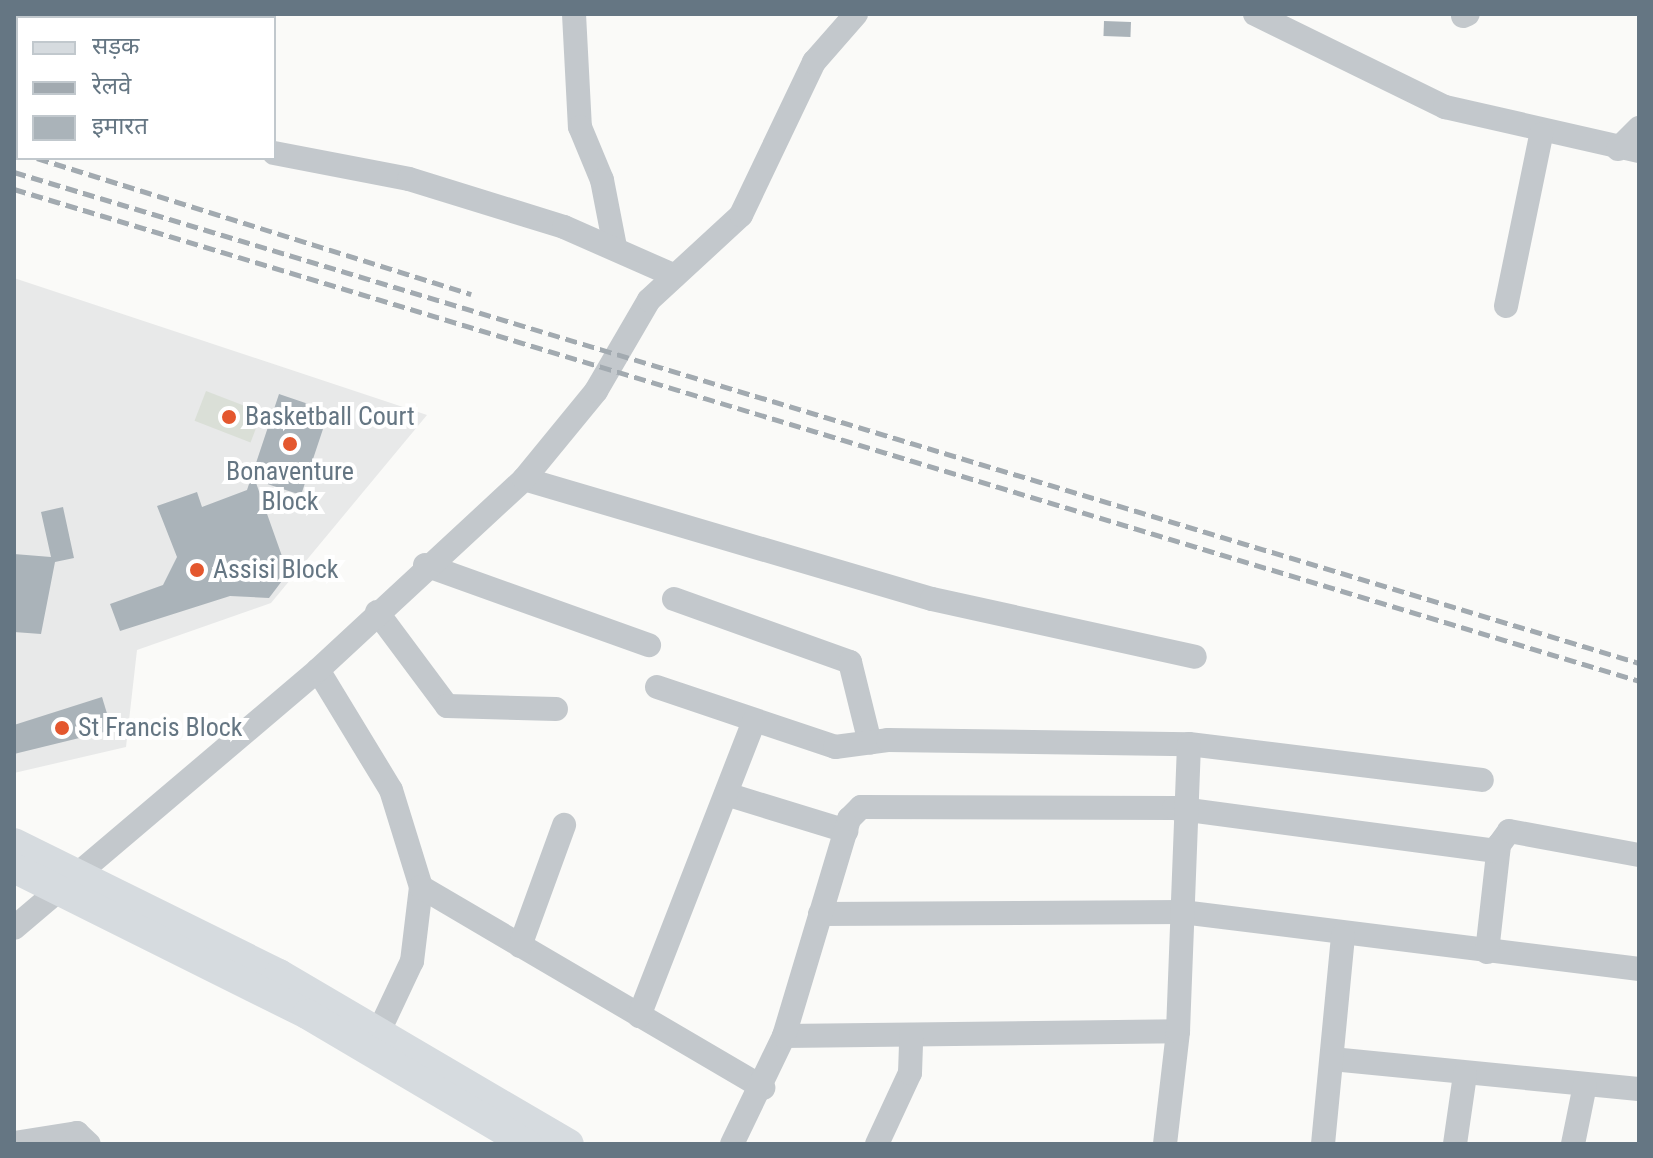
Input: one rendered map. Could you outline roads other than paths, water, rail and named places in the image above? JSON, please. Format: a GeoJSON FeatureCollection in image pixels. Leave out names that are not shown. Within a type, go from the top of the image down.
{"type":"FeatureCollection","features":[{"type":"Feature","properties":{"kind":"main road"},"geometry":{"type":"LineString","coordinates":[[14,843],[67,879],[307,1014],[527,1144]]}},
{"type":"Feature","properties":{"kind":"main road"},"geometry":{"type":"LineString","coordinates":[[14,868],[67,879],[380,1029],[569,1144]]}},
{"type":"Feature","properties":{"kind":"street"},"geometry":{"type":"LineString","coordinates":[[574,14],[580,127],[602,180],[615,247]]}},
{"type":"Feature","properties":{"kind":"street"},"geometry":{"type":"LineString","coordinates":[[1255,14],[1445,107],[1541,135],[1628,150],[1639,128]]}},
{"type":"Feature","properties":{"kind":"street"},"geometry":{"type":"LineString","coordinates":[[14,928],[67,879],[318,670],[425,565],[524,479],[596,391],[649,300],[755,194],[814,62],[848,16]]}},
{"type":"Feature","properties":{"kind":"street"},"geometry":{"type":"LineString","coordinates":[[1506,306],[1541,135]]}},
{"type":"Feature","properties":{"kind":"street"},"geometry":{"type":"LineString","coordinates":[[276,153],[409,179],[615,247],[675,276]]}},
{"type":"Feature","properties":{"kind":"street"},"geometry":{"type":"LineString","coordinates":[[524,479],[932,599],[1195,657]]}},
{"type":"Feature","properties":{"kind":"street"},"geometry":{"type":"LineString","coordinates":[[425,565],[649,645]]}},
{"type":"Feature","properties":{"kind":"street"},"geometry":{"type":"LineString","coordinates":[[674,599],[850,662],[870,743]]}},
{"type":"Feature","properties":{"kind":"street"},"geometry":{"type":"LineString","coordinates":[[377,612],[447,706],[556,709]]}},
{"type":"Feature","properties":{"kind":"street"},"geometry":{"type":"LineString","coordinates":[[318,670],[391,790],[421,887],[412,961],[380,1029]]}},
{"type":"Feature","properties":{"kind":"street"},"geometry":{"type":"LineString","coordinates":[[657,687],[821,744],[1189,744],[1482,780]]}},
{"type":"Feature","properties":{"kind":"street"},"geometry":{"type":"LineString","coordinates":[[639,1016],[754,721]]}},
{"type":"Feature","properties":{"kind":"street"},"geometry":{"type":"LineString","coordinates":[[1165,1144],[1178,1031],[1184,809],[1189,744]]}},
{"type":"Feature","properties":{"kind":"street"},"geometry":{"type":"LineString","coordinates":[[726,794],[846,831]]}},
{"type":"Feature","properties":{"kind":"street"},"geometry":{"type":"LineString","coordinates":[[732,1144],[763,1088],[784,1036],[851,814],[869,805],[1184,809],[1498,851]]}},
{"type":"Feature","properties":{"kind":"street"},"geometry":{"type":"LineString","coordinates":[[520,946],[564,825]]}},
{"type":"Feature","properties":{"kind":"street"},"geometry":{"type":"LineString","coordinates":[[1487,952],[1498,851],[1516,830],[1639,855]]}},
{"type":"Feature","properties":{"kind":"street"},"geometry":{"type":"LineString","coordinates":[[421,887],[763,1088]]}},
{"type":"Feature","properties":{"kind":"street"},"geometry":{"type":"LineString","coordinates":[[820,914],[1182,912],[1343,935],[1639,969]]}},
{"type":"Feature","properties":{"kind":"street"},"geometry":{"type":"LineString","coordinates":[[1323,1144],[1343,935]]}},
{"type":"Feature","properties":{"kind":"street"},"geometry":{"type":"LineString","coordinates":[[784,1036],[1178,1031]]}},
{"type":"Feature","properties":{"kind":"street"},"geometry":{"type":"LineString","coordinates":[[877,1144],[910,1073],[911,1035]]}},
{"type":"Feature","properties":{"kind":"street"},"geometry":{"type":"LineString","coordinates":[[1332,1059],[1465,1075],[1639,1089]]}},
{"type":"Feature","properties":{"kind":"street"},"geometry":{"type":"LineString","coordinates":[[1455,1144],[1465,1075]]}},
{"type":"Feature","properties":{"kind":"street"},"geometry":{"type":"LineString","coordinates":[[1573,1144],[1585,1085]]}},
{"type":"Feature","properties":{"kind":"street"},"geometry":{"type":"LineString","coordinates":[[14,1143],[77,1133],[89,1144]]}},
{"type":"Feature","properties":{"kind":"railway"},"geometry":{"type":"LineString","coordinates":[[43,160],[471,294]]}},
{"type":"Feature","properties":{"kind":"railway"},"geometry":{"type":"LineString","coordinates":[[14,172],[1639,663]]}},
{"type":"Feature","properties":{"kind":"railway"},"geometry":{"type":"LineString","coordinates":[[14,189],[1639,681]]}},
{"type":"Feature","properties":{"kind":"place","name":"Basketball Court"},"geometry":{"type":"Point","coordinates":[229,417]}},
{"type":"Feature","properties":{"kind":"place","name":"Bonaventure Block"},"geometry":{"type":"Point","coordinates":[290,444]}},
{"type":"Feature","properties":{"kind":"place","name":"Assisi Block"},"geometry":{"type":"Point","coordinates":[197,570]}},
{"type":"Feature","properties":{"kind":"place","name":"St Francis Block"},"geometry":{"type":"Point","coordinates":[62,728]}}]}
